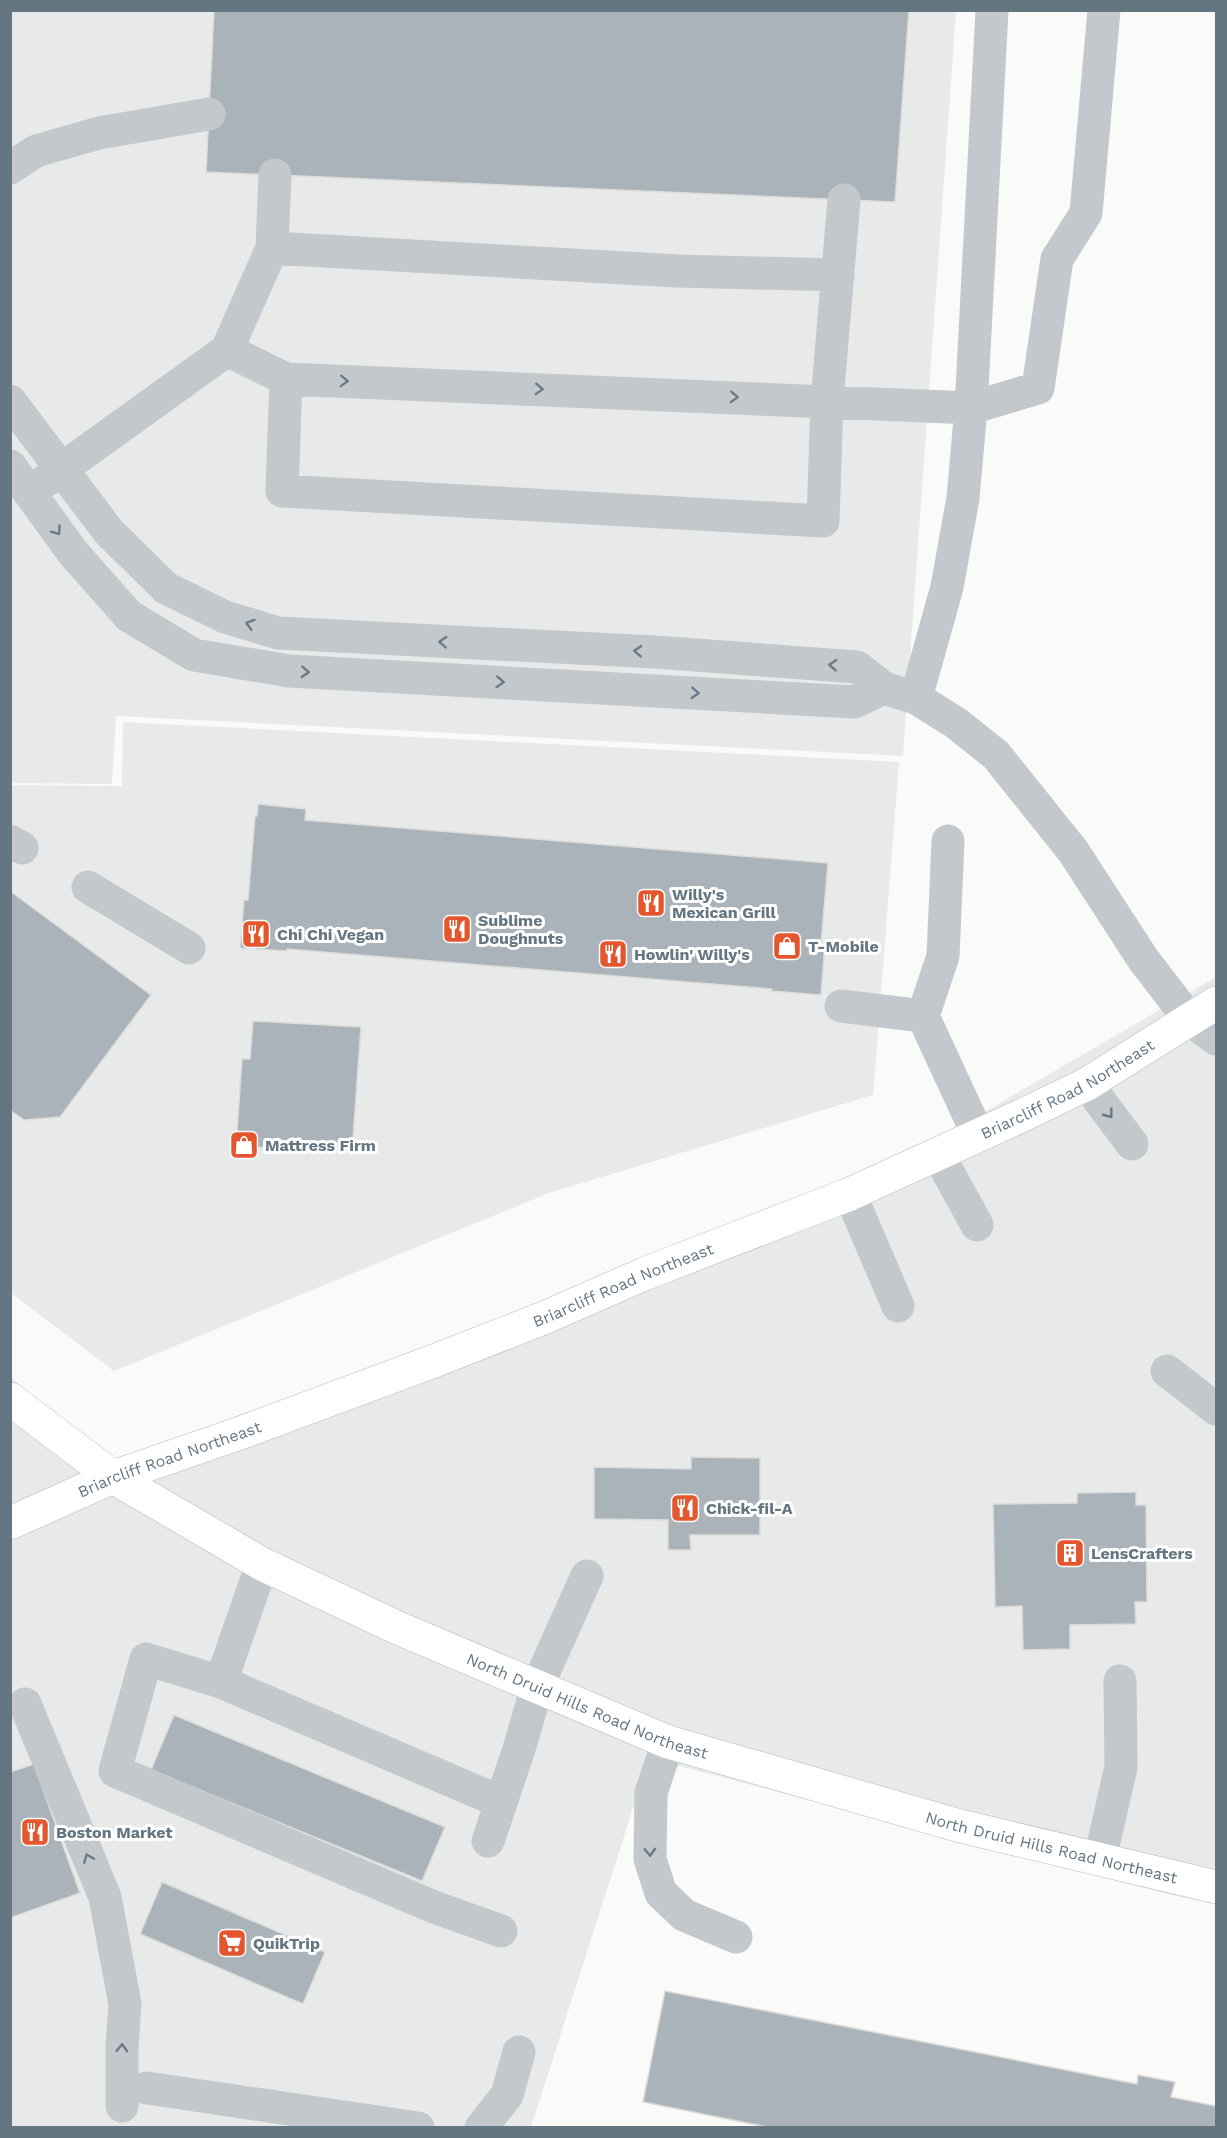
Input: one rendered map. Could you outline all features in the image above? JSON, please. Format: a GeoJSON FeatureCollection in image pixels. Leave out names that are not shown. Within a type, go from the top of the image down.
{"type":"FeatureCollection","features":[{"type":"Feature","properties":{"kind":"main road","name":"Briarcliff Road Northeast"},"geometry":{"type":"LineString","coordinates":[[10,1523],[112,1477],[243,1432],[445,1357],[655,1270],[850,1194],[1087,1084],[1203,1011]]}},
{"type":"Feature","properties":{"kind":"main road","name":"North Druid Hills Road Northeast"},"geometry":{"type":"LineString","coordinates":[[10,1399],[112,1477],[262,1564],[398,1628],[668,1742],[960,1826],[1216,1887]]}},
{"type":"Feature","properties":{"kind":"lane"},"geometry":{"type":"LineString","coordinates":[[916,698],[947,587],[963,498],[971,408],[992,10]]}},
{"type":"Feature","properties":{"kind":"lane"},"geometry":{"type":"LineString","coordinates":[[227,350],[286,379],[971,408],[1038,388],[1057,259],[1086,213],[1104,10]]}},
{"type":"Feature","properties":{"kind":"lane"},"geometry":{"type":"LineString","coordinates":[[10,168],[36,151],[99,132],[209,114]]}},
{"type":"Feature","properties":{"kind":"lane"},"geometry":{"type":"LineString","coordinates":[[30,493],[61,468],[227,350],[272,248],[275,175]]}},
{"type":"Feature","properties":{"kind":"lane"},"geometry":{"type":"LineString","coordinates":[[286,379],[282,491],[823,521],[827,401],[844,200]]}},
{"type":"Feature","properties":{"kind":"lane"},"geometry":{"type":"LineString","coordinates":[[272,248],[678,271],[838,275]]}},
{"type":"Feature","properties":{"kind":"lane"},"geometry":{"type":"LineString","coordinates":[[10,401],[110,532],[166,588],[225,617],[278,633],[655,652],[857,667],[884,688],[916,698],[956,723],[996,755],[1073,851],[1143,959],[1203,1011],[1216,1039]]}},
{"type":"Feature","properties":{"kind":"lane"},"geometry":{"type":"LineString","coordinates":[[10,466],[74,554],[129,616],[194,656],[289,671],[854,702],[884,688]]}},
{"type":"Feature","properties":{"kind":"lane"},"geometry":{"type":"LineString","coordinates":[[948,840],[943,956],[923,1016],[978,1135]]}},
{"type":"Feature","properties":{"kind":"lane"},"geometry":{"type":"LineString","coordinates":[[88,887],[189,948]]}},
{"type":"Feature","properties":{"kind":"lane"},"geometry":{"type":"LineString","coordinates":[[841,1006],[923,1016]]}},
{"type":"Feature","properties":{"kind":"lane"},"geometry":{"type":"LineString","coordinates":[[1087,1084],[1132,1144]]}},
{"type":"Feature","properties":{"kind":"lane"},"geometry":{"type":"LineString","coordinates":[[938,1154],[977,1226]]}},
{"type":"Feature","properties":{"kind":"lane"},"geometry":{"type":"LineString","coordinates":[[850,1194],[898,1306]]}},
{"type":"Feature","properties":{"kind":"lane"},"geometry":{"type":"LineString","coordinates":[[1167,1371],[1216,1409]]}},
{"type":"Feature","properties":{"kind":"lane"},"geometry":{"type":"LineString","coordinates":[[221,1682],[262,1564]]}},
{"type":"Feature","properties":{"kind":"lane"},"geometry":{"type":"LineString","coordinates":[[488,1841],[537,1687],[587,1575]]}},
{"type":"Feature","properties":{"kind":"lane"},"geometry":{"type":"LineString","coordinates":[[501,1802],[221,1682],[146,1659],[115,1771],[434,1907],[501,1931]]}},
{"type":"Feature","properties":{"kind":"lane"},"geometry":{"type":"LineString","coordinates":[[1100,1859],[1121,1767],[1120,1681]]}},
{"type":"Feature","properties":{"kind":"lane"},"geometry":{"type":"LineString","coordinates":[[25,1704],[105,1897],[125,2004],[122,2047],[134,2097],[418,2127]]}},
{"type":"Feature","properties":{"kind":"lane"},"geometry":{"type":"LineString","coordinates":[[668,1742],[651,1793],[650,1859],[661,1893],[684,1915],[736,1938]]}},
{"type":"Feature","properties":{"kind":"lane"},"geometry":{"type":"LineString","coordinates":[[481,2127],[507,2095],[519,2052]]}},
{"type":"Feature","properties":{"kind":"shaded area"},"geometry":{"type":"Polygon","coordinates":[[[10,11],[956,11],[903,756],[116,716],[112,784],[11,783],[10,11]]]}},
{"type":"Feature","properties":{"kind":"shaded area"},"geometry":{"type":"Polygon","coordinates":[[[123,722],[899,762],[873,1095],[549,1193],[114,1371],[11,1293],[10,785],[122,786],[123,722]]]}},
{"type":"Feature","properties":{"kind":"shaded area"},"geometry":{"type":"Polygon","coordinates":[[[1216,977],[1216,1904],[1167,1894],[649,1758],[531,2127],[11,2127],[10,1376],[129,1483],[873,1177],[1216,977]]]}},
{"type":"Feature","properties":{"kind":"building"},"geometry":{"type":"Polygon","coordinates":[[[214,10],[909,10],[895,202],[206,172],[214,10]]]}},
{"type":"Feature","properties":{"kind":"building"},"geometry":{"type":"Polygon","coordinates":[[[258,804],[306,809],[305,820],[828,863],[821,944],[825,944],[821,995],[287,949],[287,951],[240,948],[244,900],[248,900],[258,804]]]}},
{"type":"Feature","properties":{"kind":"building"},"geometry":{"type":"Polygon","coordinates":[[[10,891],[151,995],[60,1117],[24,1120],[10,1110],[10,891]]]}},
{"type":"Feature","properties":{"kind":"building"},"geometry":{"type":"Polygon","coordinates":[[[253,1021],[361,1027],[352,1152],[236,1146],[242,1059],[250,1059],[253,1021]]]}},
{"type":"Feature","properties":{"kind":"building"},"geometry":{"type":"Polygon","coordinates":[[[691,1457],[760,1458],[760,1535],[690,1535],[691,1550],[668,1550],[668,1520],[594,1519],[594,1467],[691,1469],[691,1457]]]}},
{"type":"Feature","properties":{"kind":"building","name":"LensCrafters"},"geometry":{"type":"Polygon","coordinates":[[[1136,1492],[1136,1505],[1146,1505],[1147,1602],[1135,1602],[1136,1624],[1070,1625],[1070,1649],[1023,1650],[1022,1606],[995,1607],[993,1504],[1077,1503],[1077,1493],[1136,1492]]]}},
{"type":"Feature","properties":{"kind":"building"},"geometry":{"type":"Polygon","coordinates":[[[174,1715],[445,1827],[422,1881],[151,1770],[174,1715]]]}},
{"type":"Feature","properties":{"kind":"building","name":"Boston Market"},"geometry":{"type":"Polygon","coordinates":[[[34,1764],[80,1893],[10,1918],[10,1772],[34,1764]]]}},
{"type":"Feature","properties":{"kind":"building","name":"QuikTrip"},"geometry":{"type":"Polygon","coordinates":[[[162,1882],[325,1952],[303,2004],[140,1934],[162,1882]]]}},
{"type":"Feature","properties":{"kind":"building"},"geometry":{"type":"Polygon","coordinates":[[[665,1991],[1137,2084],[1138,2075],[1175,2082],[1171,2097],[1216,2106],[1216,2128],[772,2128],[643,2102],[665,1991]]]}},
{"type":"Feature","properties":{"kind":"place","name":"Willy's Mexican Grill"},"geometry":{"type":"Point","coordinates":[651,903]}},
{"type":"Feature","properties":{"kind":"place","name":"Sublime Doughnuts"},"geometry":{"type":"Point","coordinates":[457,929]}},
{"type":"Feature","properties":{"kind":"place","name":"Chi Chi Vegan"},"geometry":{"type":"Point","coordinates":[256,934]}},
{"type":"Feature","properties":{"kind":"place","name":"T-Mobile"},"geometry":{"type":"Point","coordinates":[787,946]}},
{"type":"Feature","properties":{"kind":"place","name":"Howlin' Willy's"},"geometry":{"type":"Point","coordinates":[613,954]}},
{"type":"Feature","properties":{"kind":"place","name":"Mattress Firm"},"geometry":{"type":"Point","coordinates":[244,1145]}},
{"type":"Feature","properties":{"kind":"place","name":"Chick-fil-A"},"geometry":{"type":"Point","coordinates":[685,1508]}},
{"type":"Feature","properties":{"kind":"place","name":"LensCrafters"},"geometry":{"type":"Point","coordinates":[1070,1553]}},
{"type":"Feature","properties":{"kind":"place","name":"Boston Market"},"geometry":{"type":"Point","coordinates":[35,1832]}},
{"type":"Feature","properties":{"kind":"place","name":"QuikTrip"},"geometry":{"type":"Point","coordinates":[232,1943]}}]}
